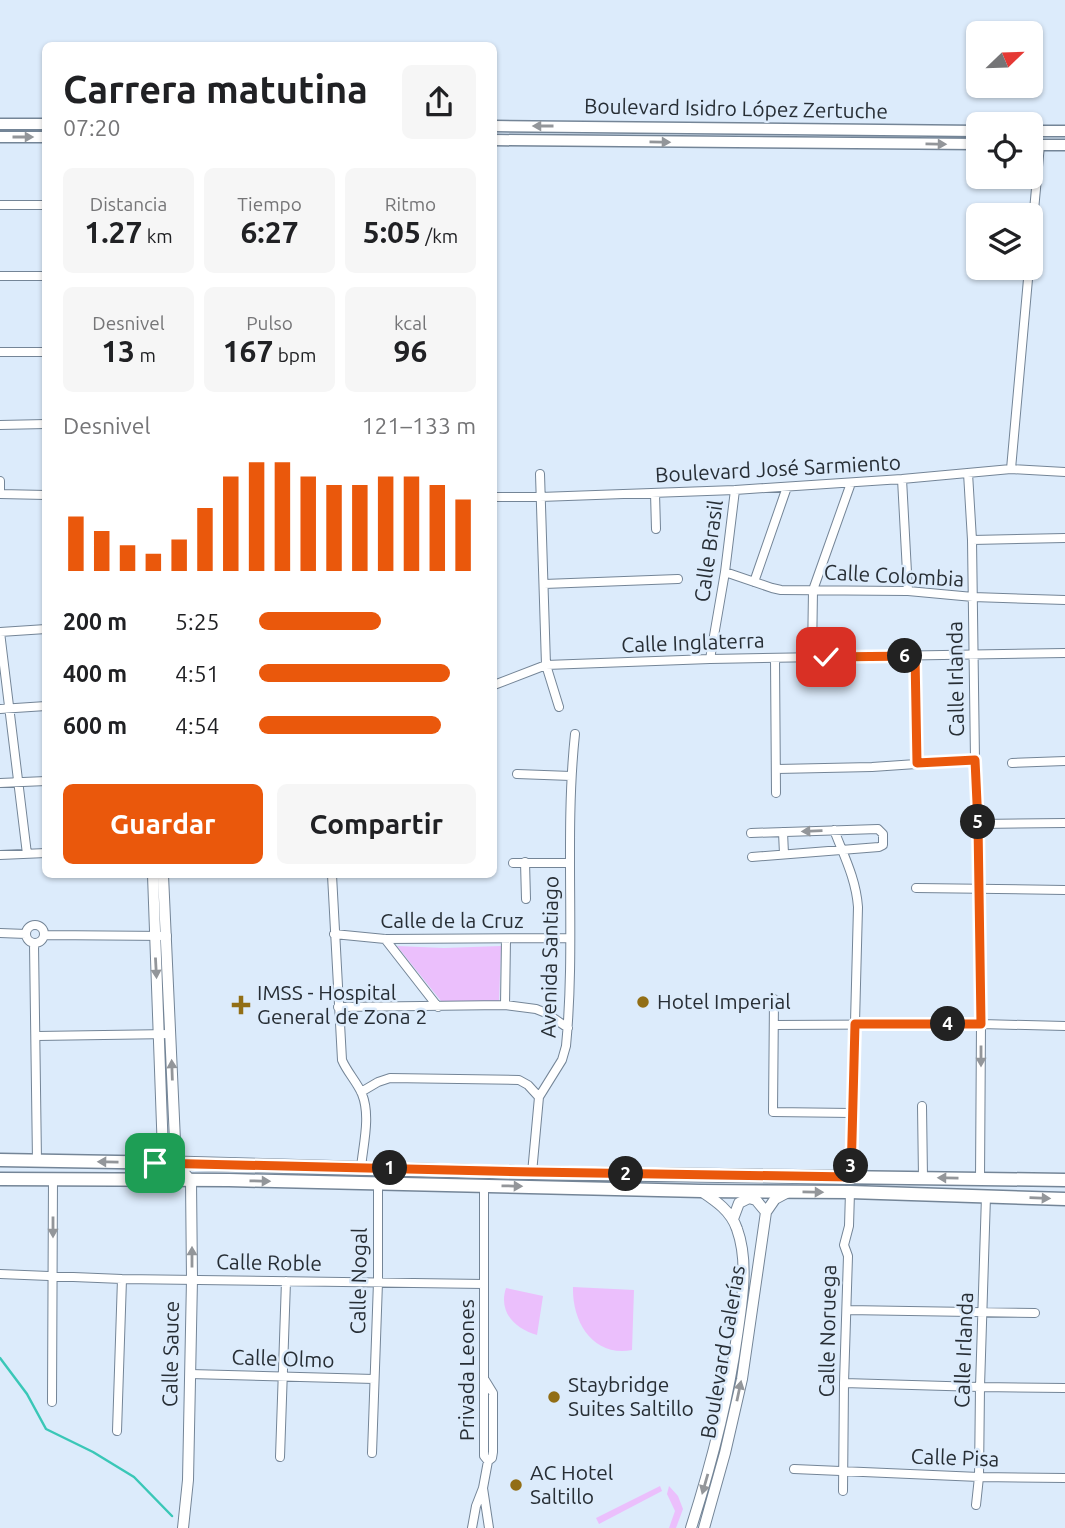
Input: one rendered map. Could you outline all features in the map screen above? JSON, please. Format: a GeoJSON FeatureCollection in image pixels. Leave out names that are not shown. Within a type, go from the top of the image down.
{"type":"FeatureCollection","features":[{"type":"Feature","properties":{"kind":"main road"},"geometry":{"type":"LineString","coordinates":[[0,124],[42,124]]}},
{"type":"Feature","properties":{"kind":"main road","name":"Boulevard Isidro López Zertuche"},"geometry":{"type":"LineString","coordinates":[[497,126],[966,131]]}},
{"type":"Feature","properties":{"kind":"main road"},"geometry":{"type":"LineString","coordinates":[[632,127],[632,141]]}},
{"type":"Feature","properties":{"kind":"main road"},"geometry":{"type":"LineString","coordinates":[[754,128],[754,142]]}},
{"type":"Feature","properties":{"kind":"main road"},"geometry":{"type":"LineString","coordinates":[[895,144],[896,130]]}},
{"type":"Feature","properties":{"kind":"main road"},"geometry":{"type":"LineString","coordinates":[[1043,131],[1065,131]]}},
{"type":"Feature","properties":{"kind":"main road"},"geometry":{"type":"LineString","coordinates":[[0,137],[42,137]]}},
{"type":"Feature","properties":{"kind":"main road","name":"Boulevard Isidro López Zertuche"},"geometry":{"type":"LineString","coordinates":[[497,140],[966,144]]}},
{"type":"Feature","properties":{"kind":"main road"},"geometry":{"type":"LineString","coordinates":[[1043,145],[1065,145]]}},
{"type":"Feature","properties":{"kind":"main road"},"geometry":{"type":"LineString","coordinates":[[0,1160],[1065,1180]]}},
{"type":"Feature","properties":{"kind":"main road"},"geometry":{"type":"LineString","coordinates":[[0,1179],[378,1183],[1065,1199]]}},
{"type":"Feature","properties":{"kind":"street"},"geometry":{"type":"LineString","coordinates":[[0,205],[42,205]]}},
{"type":"Feature","properties":{"kind":"street"},"geometry":{"type":"LineString","coordinates":[[0,276],[42,276]]}},
{"type":"Feature","properties":{"kind":"street"},"geometry":{"type":"LineString","coordinates":[[1010,469],[1027,280]]}},
{"type":"Feature","properties":{"kind":"street"},"geometry":{"type":"LineString","coordinates":[[0,352],[42,352]]}},
{"type":"Feature","properties":{"kind":"street"},"geometry":{"type":"LineString","coordinates":[[0,425],[42,424]]}},
{"type":"Feature","properties":{"kind":"street","name":"Boulevard José Sarmiento"},"geometry":{"type":"LineString","coordinates":[[497,497],[736,490],[1010,469],[1065,471]]}},
{"type":"Feature","properties":{"kind":"street","name":"Calle Irlanda"},"geometry":{"type":"LineString","coordinates":[[968,473],[978,824],[980,1179]]}},
{"type":"Feature","properties":{"kind":"street"},"geometry":{"type":"LineString","coordinates":[[540,474],[546,666],[559,708]]}},
{"type":"Feature","properties":{"kind":"street"},"geometry":{"type":"LineString","coordinates":[[902,479],[908,592]]}},
{"type":"Feature","properties":{"kind":"street"},"geometry":{"type":"LineString","coordinates":[[0,481],[0,494],[42,495]]}},
{"type":"Feature","properties":{"kind":"street"},"geometry":{"type":"LineString","coordinates":[[812,657],[813,590],[850,483]]}},
{"type":"Feature","properties":{"kind":"street"},"geometry":{"type":"LineString","coordinates":[[754,582],[786,487]]}},
{"type":"Feature","properties":{"kind":"street","name":"Calle Brasil"},"geometry":{"type":"LineString","coordinates":[[710,659],[736,490]]}},
{"type":"Feature","properties":{"kind":"street"},"geometry":{"type":"LineString","coordinates":[[655,493],[656,528]]}},
{"type":"Feature","properties":{"kind":"street"},"geometry":{"type":"LineString","coordinates":[[972,540],[1065,538]]}},
{"type":"Feature","properties":{"kind":"street","name":"Calle Colombia"},"geometry":{"type":"LineString","coordinates":[[725,572],[781,590],[908,592],[1065,600]]}},
{"type":"Feature","properties":{"kind":"street"},"geometry":{"type":"LineString","coordinates":[[544,584],[678,579]]}},
{"type":"Feature","properties":{"kind":"street"},"geometry":{"type":"LineString","coordinates":[[27,854],[18,782],[4,709],[0,632],[42,629]]}},
{"type":"Feature","properties":{"kind":"street","name":"Calle Inglaterra"},"geometry":{"type":"LineString","coordinates":[[497,684],[546,666],[710,659],[1065,653]]}},
{"type":"Feature","properties":{"kind":"street"},"geometry":{"type":"LineString","coordinates":[[915,656],[917,763]]}},
{"type":"Feature","properties":{"kind":"street"},"geometry":{"type":"LineString","coordinates":[[775,659],[776,793]]}},
{"type":"Feature","properties":{"kind":"street"},"geometry":{"type":"LineString","coordinates":[[4,709],[42,706]]}},
{"type":"Feature","properties":{"kind":"street","name":"Avenida Santiago"},"geometry":{"type":"LineString","coordinates":[[532,1172],[539,1097],[565,1054],[568,1028],[571,776],[575,734]]}},
{"type":"Feature","properties":{"kind":"street"},"geometry":{"type":"LineString","coordinates":[[777,769],[872,767],[975,760]]}},
{"type":"Feature","properties":{"kind":"street"},"geometry":{"type":"LineString","coordinates":[[1012,763],[1065,761]]}},
{"type":"Feature","properties":{"kind":"street"},"geometry":{"type":"LineString","coordinates":[[517,774],[571,776]]}},
{"type":"Feature","properties":{"kind":"street"},"geometry":{"type":"LineString","coordinates":[[0,783],[42,781]]}},
{"type":"Feature","properties":{"kind":"street"},"geometry":{"type":"LineString","coordinates":[[978,824],[1065,822]]}},
{"type":"Feature","properties":{"kind":"street"},"geometry":{"type":"LineString","coordinates":[[751,832],[878,829],[883,834],[883,845],[879,847],[752,857]]}},
{"type":"Feature","properties":{"kind":"street"},"geometry":{"type":"LineString","coordinates":[[834,830],[852,873],[858,907],[851,1177]]}},
{"type":"Feature","properties":{"kind":"street"},"geometry":{"type":"LineString","coordinates":[[783,832],[784,854]]}},
{"type":"Feature","properties":{"kind":"street"},"geometry":{"type":"LineString","coordinates":[[0,855],[42,853]]}},
{"type":"Feature","properties":{"kind":"street"},"geometry":{"type":"LineString","coordinates":[[525,862],[526,899]]}},
{"type":"Feature","properties":{"kind":"street"},"geometry":{"type":"LineString","coordinates":[[513,863],[569,863]]}},
{"type":"Feature","properties":{"kind":"street"},"geometry":{"type":"LineString","coordinates":[[153,878],[162,1111],[169,1163],[191,1181]]}},
{"type":"Feature","properties":{"kind":"street"},"geometry":{"type":"LineString","coordinates":[[163,878],[174,1111],[169,1163],[164,1181]]}},
{"type":"Feature","properties":{"kind":"street"},"geometry":{"type":"LineString","coordinates":[[332,878],[342,1060],[361,1092],[365,1112],[361,1168]]}},
{"type":"Feature","properties":{"kind":"street"},"geometry":{"type":"LineString","coordinates":[[916,888],[1065,890]]}},
{"type":"Feature","properties":{"kind":"street"},"geometry":{"type":"LineString","coordinates":[[26,934],[31,926],[37,925],[45,934]]}},
{"type":"Feature","properties":{"kind":"street"},"geometry":{"type":"LineString","coordinates":[[0,933],[26,934]]}},
{"type":"Feature","properties":{"kind":"street"},"geometry":{"type":"LineString","coordinates":[[26,934],[34,944],[37,1161]]}},
{"type":"Feature","properties":{"kind":"street"},"geometry":{"type":"LineString","coordinates":[[45,934],[167,936]]}},
{"type":"Feature","properties":{"kind":"street"},"geometry":{"type":"LineString","coordinates":[[34,944],[41,942],[45,934]]}},
{"type":"Feature","properties":{"kind":"street","name":"Calle de la Cruz"},"geometry":{"type":"LineString","coordinates":[[334,934],[385,939],[570,938]]}},
{"type":"Feature","properties":{"kind":"street"},"geometry":{"type":"LineString","coordinates":[[385,939],[438,1007]]}},
{"type":"Feature","properties":{"kind":"street"},"geometry":{"type":"LineString","coordinates":[[505,1005],[506,939]]}},
{"type":"Feature","properties":{"kind":"street"},"geometry":{"type":"LineString","coordinates":[[774,999],[773,1112],[852,1113]]}},
{"type":"Feature","properties":{"kind":"street"},"geometry":{"type":"LineString","coordinates":[[338,1007],[505,1005],[536,1009],[568,1028]]}},
{"type":"Feature","properties":{"kind":"street"},"geometry":{"type":"LineString","coordinates":[[774,1025],[1065,1026]]}},
{"type":"Feature","properties":{"kind":"street"},"geometry":{"type":"LineString","coordinates":[[37,1036],[171,1034]]}},
{"type":"Feature","properties":{"kind":"street"},"geometry":{"type":"LineString","coordinates":[[361,1092],[390,1078],[453,1078],[519,1080],[528,1084],[539,1097]]}},
{"type":"Feature","properties":{"kind":"street"},"geometry":{"type":"LineString","coordinates":[[922,1106],[923,1178]]}},
{"type":"Feature","properties":{"kind":"street"},"geometry":{"type":"LineString","coordinates":[[162,1111],[174,1111]]}},
{"type":"Feature","properties":{"kind":"street"},"geometry":{"type":"LineString","coordinates":[[52,1402],[53,1178]]}},
{"type":"Feature","properties":{"kind":"street","name":"Calle Sauce"},"geometry":{"type":"LineString","coordinates":[[183,1528],[188,1480],[191,1181]]}},
{"type":"Feature","properties":{"kind":"street","name":"Calle Nogal"},"geometry":{"type":"LineString","coordinates":[[372,1453],[378,1282],[378,1183]]}},
{"type":"Feature","properties":{"kind":"street","name":"Privada Leones"},"geometry":{"type":"LineString","coordinates":[[483,1488],[486,1458],[484,1186]]}},
{"type":"Feature","properties":{"kind":"street"},"geometry":{"type":"LineString","coordinates":[[701,1191],[717,1202],[733,1219],[740,1203],[749,1199],[756,1200],[766,1212],[775,1199],[789,1192]]}},
{"type":"Feature","properties":{"kind":"street","name":"Calle Noruega"},"geometry":{"type":"LineString","coordinates":[[844,1491],[848,1256],[844,1245],[849,1226],[850,1192]]}},
{"type":"Feature","properties":{"kind":"street","name":"Calle Irlanda"},"geometry":{"type":"LineString","coordinates":[[976,1505],[986,1196]]}},
{"type":"Feature","properties":{"kind":"street","name":"Boulevard Galerías"},"geometry":{"type":"LineString","coordinates":[[704,1528],[742,1379],[766,1212]]}},
{"type":"Feature","properties":{"kind":"street","name":"Boulevard Galerías"},"geometry":{"type":"LineString","coordinates":[[691,1528],[723,1415],[740,1321],[742,1256],[733,1219]]}},
{"type":"Feature","properties":{"kind":"street","name":"Calle Roble"},"geometry":{"type":"LineString","coordinates":[[0,1274],[122,1279],[484,1284]]}},
{"type":"Feature","properties":{"kind":"street"},"geometry":{"type":"LineString","coordinates":[[117,1431],[122,1279]]}},
{"type":"Feature","properties":{"kind":"street"},"geometry":{"type":"LineString","coordinates":[[280,1457],[286,1281]]}},
{"type":"Feature","properties":{"kind":"street"},"geometry":{"type":"LineString","coordinates":[[847,1310],[1035,1313]]}},
{"type":"Feature","properties":{"kind":"street","name":"Calle Olmo"},"geometry":{"type":"LineString","coordinates":[[190,1374],[374,1379]]}},
{"type":"Feature","properties":{"kind":"street"},"geometry":{"type":"LineString","coordinates":[[844,1383],[1065,1388]]}},
{"type":"Feature","properties":{"kind":"street","name":"Calle Pisa"},"geometry":{"type":"LineString","coordinates":[[794,1469],[1065,1478]]}},
{"type":"Feature","properties":{"kind":"street"},"geometry":{"type":"LineString","coordinates":[[472,1528],[483,1488]]}},
{"type":"Feature","properties":{"kind":"street"},"geometry":{"type":"LineString","coordinates":[[483,1488],[489,1528]]}},
{"type":"Feature","properties":{"kind":"shaded area"},"geometry":{"type":"Polygon","coordinates":[[[397,946],[501,946],[499,1002],[441,1001],[397,946]]]}},
{"type":"Feature","properties":{"kind":"shaded area"},"geometry":{"type":"Polygon","coordinates":[[[573,1287],[634,1290],[632,1350],[606,1348],[587,1334],[576,1313],[573,1287]]]}},
{"type":"Feature","properties":{"kind":"shaded area"},"geometry":{"type":"Polygon","coordinates":[[[506,1288],[543,1296],[537,1335],[515,1324],[506,1312],[506,1288]]]}},
{"type":"Feature","properties":{"kind":"shaded area"},"geometry":{"type":"Polygon","coordinates":[[[660,1486],[662,1491],[599,1524],[596,1518],[660,1486]]]}},
{"type":"Feature","properties":{"kind":"shaded area"},"geometry":{"type":"Polygon","coordinates":[[[669,1486],[678,1496],[683,1509],[676,1528],[669,1528],[675,1511],[667,1494],[669,1486]]]}},
{"type":"Feature","properties":{"kind":"waterway"},"geometry":{"type":"LineString","coordinates":[[0,1358],[27,1394],[46,1429],[93,1452],[134,1477],[172,1516]]}},
{"type":"Feature","properties":{"kind":"place","name":"Hotel Imperial"},"geometry":{"type":"Point","coordinates":[643,1002]}},
{"type":"Feature","properties":{"kind":"place","name":"IMSS - Hospital General de Zona 2"},"geometry":{"type":"Point","coordinates":[241,1005]}},
{"type":"Feature","properties":{"kind":"place","name":"Staybridge Suites Saltillo"},"geometry":{"type":"Point","coordinates":[554,1397]}},
{"type":"Feature","properties":{"kind":"place","name":"AC Hotel Saltillo"},"geometry":{"type":"Point","coordinates":[516,1485]}},
{"type":"Feature","properties":{"kind":"route"},"geometry":{"type":"LineString","coordinates":[[155,1163],[851,1177],[855,1024],[981,1024],[975,760],[917,763],[915,656],[826,657]]}}]}
